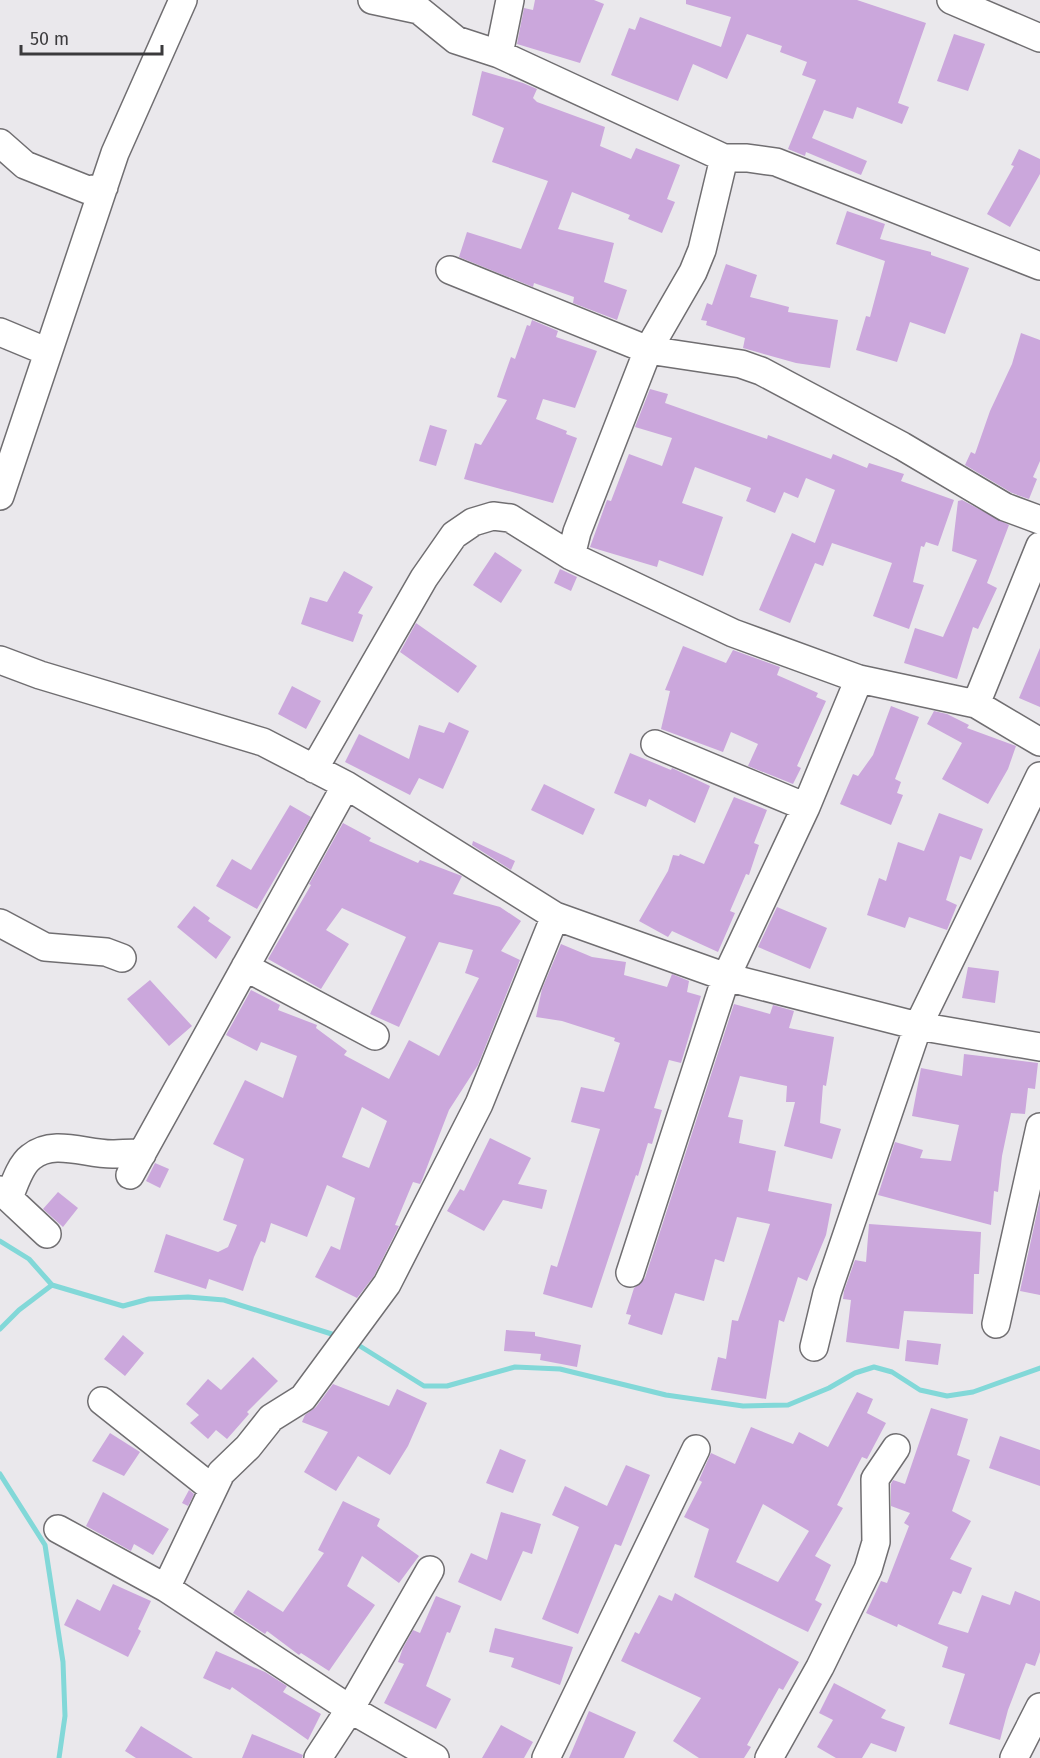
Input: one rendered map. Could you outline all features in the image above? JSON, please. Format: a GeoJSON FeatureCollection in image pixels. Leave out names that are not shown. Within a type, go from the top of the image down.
{"type":"FeatureCollection","features":[{"type":"Feature","properties":{"kind":"street"},"geometry":{"type":"LineString","coordinates":[[0,496],[104,187],[128,122],[183,0]]}},
{"type":"Feature","properties":{"kind":"street"},"geometry":{"type":"LineString","coordinates":[[372,0],[419,10],[456,40],[499,54],[724,159],[747,158],[776,162],[1040,266]]}},
{"type":"Feature","properties":{"kind":"street"},"geometry":{"type":"LineString","coordinates":[[499,54],[510,0]]}},
{"type":"Feature","properties":{"kind":"street"},"geometry":{"type":"LineString","coordinates":[[951,0],[1040,38]]}},
{"type":"Feature","properties":{"kind":"street"},"geometry":{"type":"LineString","coordinates":[[0,143],[25,165],[88,190],[104,187]]}},
{"type":"Feature","properties":{"kind":"street"},"geometry":{"type":"LineString","coordinates":[[571,556],[577,532],[648,350],[693,272],[702,250],[724,159]]}},
{"type":"Feature","properties":{"kind":"street"},"geometry":{"type":"LineString","coordinates":[[450,270],[648,350],[741,364],[761,371],[902,446],[1005,507],[1040,520]]}},
{"type":"Feature","properties":{"kind":"street"},"geometry":{"type":"LineString","coordinates":[[0,332],[48,352]]}},
{"type":"Feature","properties":{"kind":"street"},"geometry":{"type":"LineString","coordinates":[[314,769],[424,578],[454,535],[472,522],[493,516],[510,518],[571,556],[733,633],[859,679],[976,704],[1040,742]]}},
{"type":"Feature","properties":{"kind":"street"},"geometry":{"type":"LineString","coordinates":[[976,704],[1040,546]]}},
{"type":"Feature","properties":{"kind":"street"},"geometry":{"type":"LineString","coordinates":[[0,660],[40,675],[263,742],[346,785],[555,916],[726,977],[918,1026],[1040,1047]]}},
{"type":"Feature","properties":{"kind":"street"},"geometry":{"type":"LineString","coordinates":[[630,1273],[726,977],[806,807],[859,679]]}},
{"type":"Feature","properties":{"kind":"street"},"geometry":{"type":"LineString","coordinates":[[655,744],[806,807]]}},
{"type":"Feature","properties":{"kind":"street"},"geometry":{"type":"LineString","coordinates":[[814,1347],[827,1293],[918,1026],[1040,776]]}},
{"type":"Feature","properties":{"kind":"street"},"geometry":{"type":"LineString","coordinates":[[47,1234],[4,1194],[30,1157],[50,1148],[136,1164],[346,785]]}},
{"type":"Feature","properties":{"kind":"street"},"geometry":{"type":"LineString","coordinates":[[166,1588],[221,1473],[248,1447],[271,1419],[303,1398],[312,1388],[387,1284],[479,1104],[555,916]]}},
{"type":"Feature","properties":{"kind":"street"},"geometry":{"type":"LineString","coordinates":[[0,923],[45,947],[106,952],[122,958]]}},
{"type":"Feature","properties":{"kind":"street"},"geometry":{"type":"LineString","coordinates":[[245,967],[375,1036]]}},
{"type":"Feature","properties":{"kind":"street"},"geometry":{"type":"LineString","coordinates":[[996,1324],[1040,1127]]}},
{"type":"Feature","properties":{"kind":"street"},"geometry":{"type":"LineString","coordinates":[[102,1401],[213,1489]]}},
{"type":"Feature","properties":{"kind":"street"},"geometry":{"type":"LineString","coordinates":[[769,1758],[820,1667],[868,1569],[876,1542],[875,1479],[896,1448]]}},
{"type":"Feature","properties":{"kind":"street"},"geometry":{"type":"LineString","coordinates":[[546,1758],[696,1449]]}},
{"type":"Feature","properties":{"kind":"street"},"geometry":{"type":"LineString","coordinates":[[58,1529],[166,1588],[350,1709],[435,1758]]}},
{"type":"Feature","properties":{"kind":"street"},"geometry":{"type":"LineString","coordinates":[[318,1758],[350,1709],[430,1570]]}},
{"type":"Feature","properties":{"kind":"street"},"geometry":{"type":"LineString","coordinates":[[1014,1758],[1040,1707]]}},
{"type":"Feature","properties":{"kind":"building"},"geometry":{"type":"Polygon","coordinates":[[[535,0],[594,0],[604,4],[580,63],[517,44],[524,8],[533,10],[535,0]]]}},
{"type":"Feature","properties":{"kind":"building"},"geometry":{"type":"Polygon","coordinates":[[[686,0],[857,0],[926,23],[898,103],[909,107],[902,124],[857,107],[853,119],[824,110],[812,138],[867,161],[861,175],[806,152],[805,156],[788,149],[816,80],[802,75],[807,62],[780,52],[782,46],[747,34],[727,79],[693,64],[678,101],[611,75],[629,28],[635,30],[640,17],[721,47],[731,17],[686,4],[686,0]]]}},
{"type":"Feature","properties":{"kind":"building"},"geometry":{"type":"Polygon","coordinates":[[[954,34],[985,44],[968,91],[937,81],[954,34]]]}},
{"type":"Feature","properties":{"kind":"building"},"geometry":{"type":"Polygon","coordinates":[[[482,71],[537,89],[533,98],[537,102],[605,127],[600,146],[631,159],[636,148],[680,165],[667,199],[675,202],[662,233],[628,219],[630,215],[572,192],[558,229],[614,243],[604,282],[627,290],[617,320],[573,303],[574,297],[534,283],[533,287],[459,257],[467,232],[521,249],[548,181],[492,162],[504,128],[472,115],[482,71]]]}},
{"type":"Feature","properties":{"kind":"building"},"geometry":{"type":"Polygon","coordinates":[[[1019,149],[1040,159],[1040,174],[1010,227],[987,214],[1014,166],[1011,165],[1019,149]]]}},
{"type":"Feature","properties":{"kind":"building"},"geometry":{"type":"Polygon","coordinates":[[[847,211],[885,224],[880,239],[931,252],[931,255],[969,268],[945,334],[910,322],[897,362],[856,350],[866,316],[870,317],[885,261],[836,244],[847,211]]]}},
{"type":"Feature","properties":{"kind":"building"},"geometry":{"type":"Polygon","coordinates":[[[726,264],[757,275],[750,297],[789,307],[788,312],[838,320],[830,368],[796,363],[743,348],[745,338],[706,325],[707,321],[701,320],[707,303],[712,305],[726,264]]]}},
{"type":"Feature","properties":{"kind":"building"},"geometry":{"type":"Polygon","coordinates":[[[532,320],[558,331],[556,337],[597,351],[575,408],[543,399],[536,419],[567,431],[566,434],[577,438],[553,503],[464,479],[475,443],[481,445],[507,400],[497,397],[511,357],[515,359],[527,325],[530,326],[532,320]]]}},
{"type":"Feature","properties":{"kind":"building"},"geometry":{"type":"Polygon","coordinates":[[[1021,333],[1040,340],[1040,461],[1033,477],[1037,479],[1029,499],[1012,493],[965,465],[971,452],[975,454],[990,411],[1012,364],[1021,333]]]}},
{"type":"Feature","properties":{"kind":"building"},"geometry":{"type":"Polygon","coordinates":[[[650,389],[668,394],[665,403],[767,439],[768,435],[831,459],[833,454],[867,468],[869,463],[904,474],[901,481],[954,500],[938,546],[926,542],[924,547],[921,546],[913,582],[924,585],[909,629],[873,616],[892,563],[832,543],[823,566],[815,563],[790,623],[759,610],[792,533],[815,543],[835,490],[806,478],[798,498],[784,492],[775,513],[746,501],[751,488],[695,467],[682,503],[723,517],[703,576],[659,560],[657,567],[590,547],[607,500],[611,501],[629,454],[662,466],[672,438],[635,427],[650,389]]]}},
{"type":"Feature","properties":{"kind":"building"},"geometry":{"type":"Polygon","coordinates":[[[430,425],[447,430],[436,466],[419,461],[430,425]]]}},
{"type":"Feature","properties":{"kind":"building"},"geometry":{"type":"Polygon","coordinates":[[[962,500],[1009,525],[987,583],[997,588],[978,629],[973,627],[957,679],[904,663],[915,628],[943,637],[977,560],[952,551],[958,501],[962,500]]]}},
{"type":"Feature","properties":{"kind":"building"},"geometry":{"type":"Polygon","coordinates":[[[495,552],[522,570],[501,603],[473,585],[495,552]]]}},
{"type":"Feature","properties":{"kind":"building"},"geometry":{"type":"Polygon","coordinates":[[[560,569],[577,577],[571,591],[554,583],[560,569]]]}},
{"type":"Feature","properties":{"kind":"building"},"geometry":{"type":"Polygon","coordinates":[[[344,571],[373,587],[358,613],[363,615],[353,642],[301,624],[310,597],[327,602],[344,571]]]}},
{"type":"Feature","properties":{"kind":"building"},"geometry":{"type":"Polygon","coordinates":[[[416,623],[477,666],[458,693],[400,652],[416,623]]]}},
{"type":"Feature","properties":{"kind":"building"},"geometry":{"type":"Polygon","coordinates":[[[683,646],[726,663],[733,650],[780,667],[777,675],[818,693],[816,697],[826,701],[797,766],[801,768],[793,784],[748,766],[758,744],[731,732],[723,752],[661,729],[670,691],[665,690],[683,646]]]}},
{"type":"Feature","properties":{"kind":"building"},"geometry":{"type":"Polygon","coordinates":[[[1040,648],[1040,707],[1019,698],[1040,648]]]}},
{"type":"Feature","properties":{"kind":"building"},"geometry":{"type":"Polygon","coordinates":[[[292,686],[321,701],[306,729],[278,714],[292,686]]]}},
{"type":"Feature","properties":{"kind":"building"},"geometry":{"type":"Polygon","coordinates":[[[891,706],[919,717],[895,779],[901,782],[897,793],[903,795],[891,825],[840,804],[853,774],[858,776],[873,755],[891,706]]]}},
{"type":"Feature","properties":{"kind":"building"},"geometry":{"type":"Polygon","coordinates":[[[934,711],[947,714],[969,725],[967,728],[1016,746],[1008,769],[988,804],[942,779],[962,743],[927,724],[934,711]]]}},
{"type":"Feature","properties":{"kind":"building"},"geometry":{"type":"Polygon","coordinates":[[[449,722],[469,731],[443,789],[419,778],[410,795],[345,762],[359,734],[409,759],[419,725],[444,733],[449,722]]]}},
{"type":"Feature","properties":{"kind":"building"},"geometry":{"type":"Polygon","coordinates":[[[630,753],[671,770],[672,768],[710,786],[695,823],[649,799],[646,807],[614,793],[630,753]]]}},
{"type":"Feature","properties":{"kind":"building"},"geometry":{"type":"Polygon","coordinates":[[[544,784],[595,809],[583,835],[531,810],[544,784]]]}},
{"type":"Feature","properties":{"kind":"building"},"geometry":{"type":"Polygon","coordinates":[[[734,797],[767,810],[754,843],[759,845],[749,875],[746,874],[730,911],[735,913],[718,952],[672,931],[668,937],[639,921],[668,871],[673,855],[679,856],[680,854],[704,864],[734,797]]]}},
{"type":"Feature","properties":{"kind":"building"},"geometry":{"type":"Polygon","coordinates":[[[290,805],[311,817],[257,909],[216,886],[232,859],[251,870],[290,805]]]}},
{"type":"Feature","properties":{"kind":"building"},"geometry":{"type":"Polygon","coordinates":[[[939,813],[983,829],[971,860],[960,856],[946,900],[957,905],[947,930],[909,917],[905,928],[867,915],[879,878],[886,881],[898,842],[924,851],[939,813]]]}},
{"type":"Feature","properties":{"kind":"building"},"geometry":{"type":"Polygon","coordinates":[[[343,823],[371,838],[369,841],[418,863],[420,860],[462,876],[453,894],[500,907],[521,921],[501,951],[520,960],[478,1065],[449,1110],[422,1180],[420,1184],[413,1182],[395,1225],[399,1226],[374,1276],[357,1298],[315,1277],[331,1246],[340,1250],[355,1198],[327,1185],[307,1237],[271,1223],[265,1243],[261,1241],[254,1257],[243,1291],[209,1279],[206,1289],[154,1272],[166,1234],[218,1252],[228,1247],[237,1225],[223,1220],[244,1159],[213,1144],[245,1080],[283,1098],[297,1056],[261,1042],[257,1051],[226,1035],[251,990],[280,1005],[278,1010],[317,1025],[316,1028],[347,1051],[344,1055],[389,1079],[409,1040],[439,1056],[479,978],[465,973],[473,950],[439,942],[399,1027],[370,1014],[406,937],[342,908],[326,930],[349,944],[321,989],[268,959],[311,885],[309,884],[343,823]],[[362,1107],[342,1157],[369,1168],[387,1121],[362,1107]]]}},
{"type":"Feature","properties":{"kind":"building"},"geometry":{"type":"Polygon","coordinates":[[[473,841],[515,861],[511,870],[472,845],[473,841]]]}},
{"type":"Feature","properties":{"kind":"building"},"geometry":{"type":"Polygon","coordinates":[[[194,906],[210,918],[208,921],[231,937],[216,959],[177,927],[194,906]]]}},
{"type":"Feature","properties":{"kind":"building"},"geometry":{"type":"Polygon","coordinates":[[[777,907],[827,928],[810,969],[758,947],[777,907]]]}},
{"type":"Feature","properties":{"kind":"building"},"geometry":{"type":"Polygon","coordinates":[[[561,944],[592,957],[626,962],[624,975],[667,987],[672,974],[689,981],[687,992],[701,996],[681,1063],[669,1060],[654,1108],[662,1110],[652,1144],[648,1143],[638,1176],[636,1175],[592,1308],[543,1294],[551,1265],[557,1267],[600,1129],[571,1122],[581,1087],[604,1092],[620,1043],[614,1041],[615,1038],[562,1021],[536,1017],[542,989],[561,944]]]}},
{"type":"Feature","properties":{"kind":"building"},"geometry":{"type":"Polygon","coordinates":[[[968,967],[999,971],[995,1003],[962,998],[968,967]]]}},
{"type":"Feature","properties":{"kind":"building"},"geometry":{"type":"Polygon","coordinates":[[[150,980],[192,1026],[169,1046],[127,999],[150,980]]]}},
{"type":"Feature","properties":{"kind":"building"},"geometry":{"type":"Polygon","coordinates":[[[734,1004],[770,1014],[773,1005],[794,1011],[789,1028],[834,1037],[826,1086],[823,1085],[820,1123],[841,1129],[832,1159],[784,1146],[795,1102],[786,1102],[787,1086],[740,1076],[728,1117],[743,1120],[739,1143],[776,1151],[768,1191],[832,1204],[826,1235],[807,1281],[798,1277],[784,1322],[779,1320],[766,1399],[711,1390],[718,1357],[726,1359],[732,1320],[738,1321],[770,1224],[737,1217],[724,1262],[715,1259],[704,1301],[675,1293],[662,1335],[628,1324],[631,1315],[626,1314],[634,1288],[645,1278],[734,1004]]]}},
{"type":"Feature","properties":{"kind":"building"},"geometry":{"type":"Polygon","coordinates":[[[964,1054],[1038,1063],[1035,1089],[1028,1088],[1025,1114],[1011,1113],[1002,1156],[998,1192],[994,1191],[991,1225],[878,1195],[895,1142],[923,1150],[920,1158],[951,1161],[959,1125],[912,1116],[921,1068],[962,1076],[964,1054]]]}},
{"type":"Feature","properties":{"kind":"building"},"geometry":{"type":"Polygon","coordinates":[[[490,1138],[531,1158],[518,1184],[547,1190],[542,1209],[503,1200],[484,1231],[447,1211],[460,1189],[464,1191],[490,1138]]]}},
{"type":"Feature","properties":{"kind":"building"},"geometry":{"type":"Polygon","coordinates":[[[155,1163],[169,1169],[160,1188],[146,1181],[155,1163]]]}},
{"type":"Feature","properties":{"kind":"building"},"geometry":{"type":"Polygon","coordinates":[[[58,1192],[78,1208],[63,1227],[43,1209],[58,1192]]]}},
{"type":"Feature","properties":{"kind":"building"},"geometry":{"type":"Polygon","coordinates":[[[1040,1199],[1040,1295],[1020,1291],[1040,1199]]]}},
{"type":"Feature","properties":{"kind":"building"},"geometry":{"type":"Polygon","coordinates":[[[869,1224],[981,1232],[979,1274],[974,1274],[973,1314],[904,1311],[899,1349],[846,1342],[851,1300],[843,1299],[844,1291],[855,1260],[866,1262],[869,1224]]]}},
{"type":"Feature","properties":{"kind":"building"},"geometry":{"type":"Polygon","coordinates":[[[506,1330],[535,1332],[535,1336],[581,1345],[577,1367],[540,1360],[541,1354],[504,1351],[506,1330]]]}},
{"type":"Feature","properties":{"kind":"building"},"geometry":{"type":"Polygon","coordinates":[[[123,1335],[144,1353],[125,1376],[104,1359],[123,1335]]]}},
{"type":"Feature","properties":{"kind":"building"},"geometry":{"type":"Polygon","coordinates":[[[907,1340],[941,1344],[938,1365],[905,1361],[907,1340]]]}},
{"type":"Feature","properties":{"kind":"building"},"geometry":{"type":"Polygon","coordinates":[[[253,1357],[278,1381],[247,1412],[249,1414],[227,1439],[216,1430],[208,1439],[190,1423],[199,1415],[186,1404],[208,1379],[221,1390],[253,1357]]]}},
{"type":"Feature","properties":{"kind":"building"},"geometry":{"type":"Polygon","coordinates":[[[333,1384],[389,1406],[397,1389],[427,1403],[408,1446],[390,1475],[358,1456],[336,1491],[304,1472],[328,1432],[302,1422],[305,1415],[316,1407],[333,1384]]]}},
{"type":"Feature","properties":{"kind":"building"},"geometry":{"type":"Polygon","coordinates":[[[857,1392],[873,1399],[867,1413],[886,1423],[867,1459],[862,1457],[837,1505],[843,1508],[815,1556],[831,1565],[815,1600],[822,1604],[808,1632],[694,1577],[709,1529],[684,1517],[702,1482],[699,1480],[711,1453],[735,1464],[751,1427],[793,1444],[799,1432],[828,1447],[857,1392]],[[763,1504],[736,1562],[778,1582],[809,1531],[763,1504]]]}},
{"type":"Feature","properties":{"kind":"building"},"geometry":{"type":"Polygon","coordinates":[[[931,1408],[968,1419],[957,1455],[970,1460],[952,1511],[971,1521],[950,1559],[972,1568],[961,1594],[953,1591],[938,1624],[968,1633],[982,1595],[1010,1605],[1015,1591],[1040,1601],[1040,1652],[1035,1666],[1026,1663],[1008,1710],[1000,1740],[949,1724],[965,1674],[942,1667],[948,1647],[898,1624],[897,1627],[866,1613],[881,1581],[887,1583],[909,1526],[904,1523],[910,1513],[891,1506],[891,1484],[893,1480],[905,1484],[931,1408]]]}},
{"type":"Feature","properties":{"kind":"building"},"geometry":{"type":"Polygon","coordinates":[[[110,1433],[140,1452],[124,1476],[92,1461],[110,1433]]]}},
{"type":"Feature","properties":{"kind":"building"},"geometry":{"type":"Polygon","coordinates":[[[1000,1436],[1040,1450],[1040,1486],[989,1468],[1000,1436]]]}},
{"type":"Feature","properties":{"kind":"building"},"geometry":{"type":"Polygon","coordinates":[[[500,1449],[526,1460],[513,1493],[486,1483],[500,1449]]]}},
{"type":"Feature","properties":{"kind":"building"},"geometry":{"type":"Polygon","coordinates":[[[626,1465],[650,1475],[621,1546],[615,1544],[578,1634],[542,1619],[579,1527],[552,1515],[565,1486],[607,1506],[626,1465]]]}},
{"type":"Feature","properties":{"kind":"building"},"geometry":{"type":"Polygon","coordinates":[[[189,1490],[194,1494],[188,1506],[182,1503],[189,1490]]]}},
{"type":"Feature","properties":{"kind":"building"},"geometry":{"type":"Polygon","coordinates":[[[103,1492],[169,1529],[153,1555],[134,1544],[131,1551],[86,1526],[103,1492]]]}},
{"type":"Feature","properties":{"kind":"building"},"geometry":{"type":"Polygon","coordinates":[[[343,1501],[380,1519],[377,1526],[419,1556],[399,1583],[362,1556],[347,1586],[375,1605],[329,1671],[301,1653],[299,1655],[267,1631],[265,1634],[233,1613],[248,1590],[283,1612],[324,1553],[318,1550],[343,1501]]]}},
{"type":"Feature","properties":{"kind":"building"},"geometry":{"type":"Polygon","coordinates":[[[501,1512],[541,1524],[532,1554],[523,1551],[501,1601],[458,1582],[471,1553],[487,1560],[501,1512]]]}},
{"type":"Feature","properties":{"kind":"building"},"geometry":{"type":"Polygon","coordinates":[[[113,1584],[151,1601],[138,1629],[141,1631],[128,1657],[64,1625],[77,1599],[100,1611],[113,1584]]]}},
{"type":"Feature","properties":{"kind":"building"},"geometry":{"type":"Polygon","coordinates":[[[675,1593],[799,1662],[783,1690],[779,1688],[747,1745],[751,1747],[744,1758],[699,1758],[673,1741],[701,1698],[621,1661],[635,1632],[639,1634],[659,1595],[672,1601],[675,1593]]]}},
{"type":"Feature","properties":{"kind":"building"},"geometry":{"type":"Polygon","coordinates":[[[436,1596],[461,1606],[450,1633],[447,1632],[426,1686],[451,1699],[436,1729],[384,1703],[404,1664],[398,1662],[403,1648],[413,1630],[420,1633],[436,1596]]]}},
{"type":"Feature","properties":{"kind":"building"},"geometry":{"type":"Polygon","coordinates":[[[495,1628],[573,1647],[560,1685],[511,1667],[514,1658],[489,1652],[495,1628]]]}},
{"type":"Feature","properties":{"kind":"building"},"geometry":{"type":"Polygon","coordinates":[[[216,1651],[265,1672],[287,1686],[283,1692],[321,1714],[308,1740],[232,1687],[230,1690],[203,1678],[216,1651]]]}},
{"type":"Feature","properties":{"kind":"building"},"geometry":{"type":"Polygon","coordinates":[[[834,1683],[886,1710],[881,1718],[905,1727],[896,1752],[871,1743],[862,1758],[836,1758],[817,1747],[833,1720],[819,1713],[834,1683]]]}},
{"type":"Feature","properties":{"kind":"building"},"geometry":{"type":"Polygon","coordinates":[[[589,1711],[636,1732],[624,1758],[569,1758],[589,1711]]]}},
{"type":"Feature","properties":{"kind":"building"},"geometry":{"type":"Polygon","coordinates":[[[501,1725],[533,1742],[524,1758],[482,1758],[501,1725]]]}},
{"type":"Feature","properties":{"kind":"building"},"geometry":{"type":"Polygon","coordinates":[[[141,1726],[193,1758],[136,1758],[125,1751],[141,1726]]]}},
{"type":"Feature","properties":{"kind":"building"},"geometry":{"type":"Polygon","coordinates":[[[252,1734],[303,1755],[302,1758],[242,1758],[252,1734]]]}},
{"type":"Feature","properties":{"kind":"waterway"},"geometry":{"type":"LineString","coordinates":[[0,1241],[29,1259],[52,1285],[123,1306],[149,1299],[188,1297],[224,1300],[338,1336]]}},
{"type":"Feature","properties":{"kind":"waterway"},"geometry":{"type":"LineString","coordinates":[[0,1329],[19,1310],[52,1285]]}},
{"type":"Feature","properties":{"kind":"waterway"},"geometry":{"type":"LineString","coordinates":[[355,1343],[424,1386],[447,1386],[515,1367],[560,1369],[666,1395],[743,1406],[788,1405],[829,1388],[855,1373],[874,1367],[892,1372],[920,1390],[947,1396],[973,1392],[1040,1368]]}},
{"type":"Feature","properties":{"kind":"waterway"},"geometry":{"type":"LineString","coordinates":[[0,1474],[45,1545],[63,1662],[65,1716],[59,1758]]}}]}
